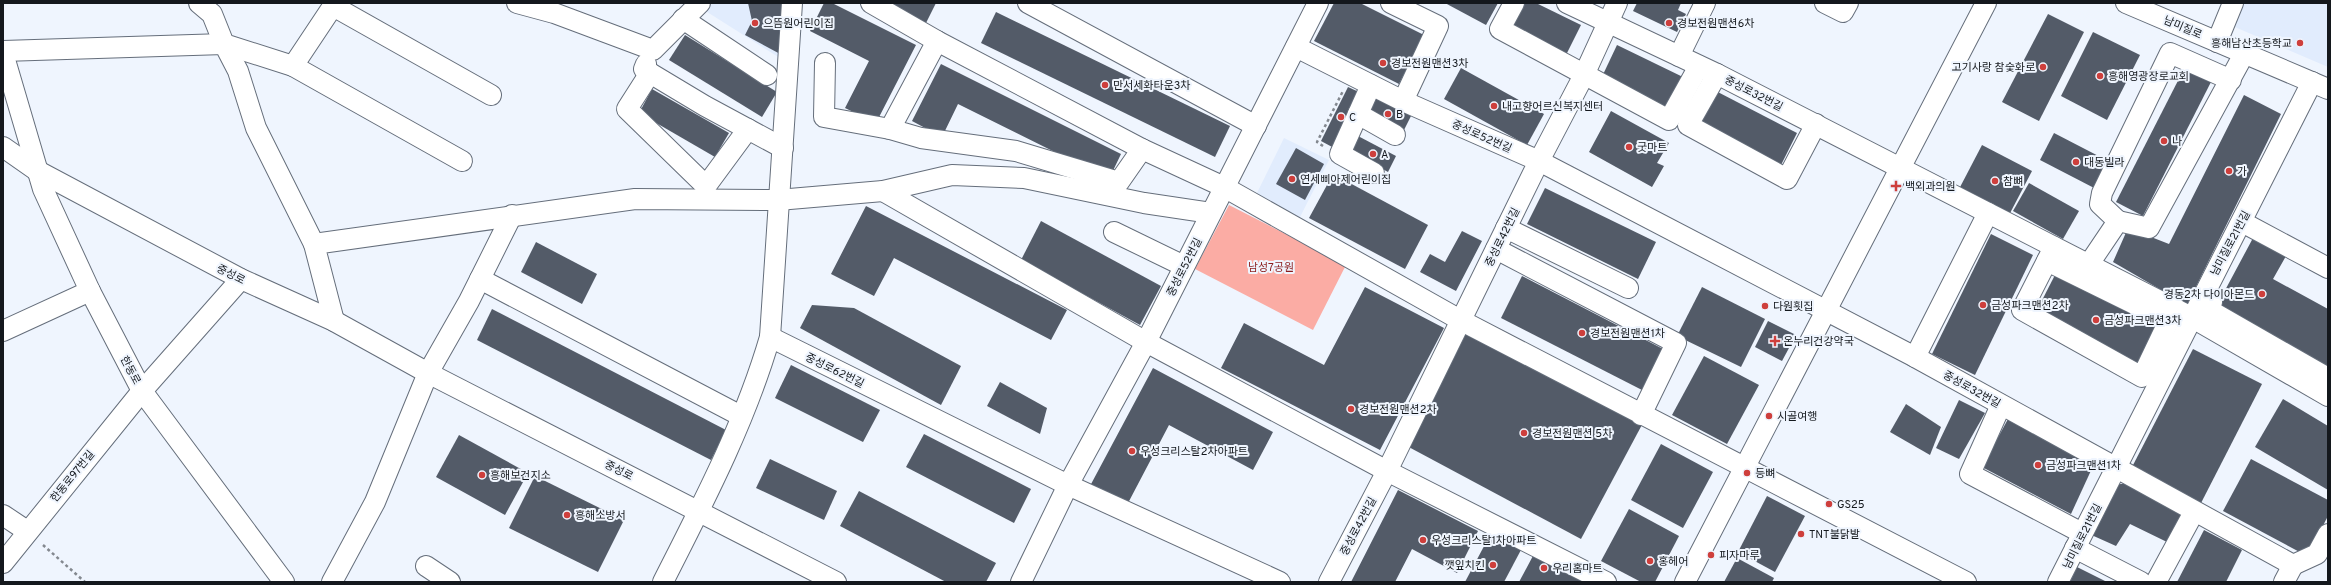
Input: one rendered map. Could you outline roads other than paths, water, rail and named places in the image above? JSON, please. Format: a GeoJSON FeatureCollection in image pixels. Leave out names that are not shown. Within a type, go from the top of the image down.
{"type":"FeatureCollection","features":[{"type":"Feature","properties":{"kind":"street"},"geometry":{"type":"LineString","coordinates":[[517,3],[554,13],[653,50]]}},
{"type":"Feature","properties":{"kind":"street"},"geometry":{"type":"LineString","coordinates":[[700,3],[653,50],[644,69],[783,148]]}},
{"type":"Feature","properties":{"kind":"street"},"geometry":{"type":"LineString","coordinates":[[663,582],[699,511],[756,383],[770,337],[792,3]]}},
{"type":"Feature","properties":{"kind":"street"},"geometry":{"type":"LineString","coordinates":[[871,3],[937,41],[1142,149],[1224,187],[1462,321],[1641,415],[1963,580]]}},
{"type":"Feature","properties":{"kind":"street"},"geometry":{"type":"LineString","coordinates":[[1028,3],[1256,126]]}},
{"type":"Feature","properties":{"kind":"street","name":"중성로52번길"},"geometry":{"type":"LineString","coordinates":[[1021,582],[1068,486],[1146,342],[1318,3]]}},
{"type":"Feature","properties":{"kind":"street"},"geometry":{"type":"LineString","coordinates":[[1391,3],[1438,26],[1403,101]]}},
{"type":"Feature","properties":{"kind":"street"},"geometry":{"type":"LineString","coordinates":[[1514,3],[1500,29],[1669,120],[1699,66]]}},
{"type":"Feature","properties":{"kind":"street"},"geometry":{"type":"LineString","coordinates":[[1567,3],[1607,23]]}},
{"type":"Feature","properties":{"kind":"street","name":"중성로42번길"},"geometry":{"type":"LineString","coordinates":[[1329,582],[1387,471],[1462,321],[1539,161],[1584,75],[1617,3]]}},
{"type":"Feature","properties":{"kind":"street"},"geometry":{"type":"LineString","coordinates":[[1679,56],[1705,3]]}},
{"type":"Feature","properties":{"kind":"street"},"geometry":{"type":"LineString","coordinates":[[1825,3],[1843,12],[1848,3]]}},
{"type":"Feature","properties":{"kind":"street"},"geometry":{"type":"LineString","coordinates":[[1685,582],[1986,3]]}},
{"type":"Feature","properties":{"kind":"street","name":"남미질로"},"geometry":{"type":"LineString","coordinates":[[2126,3],[2320,85]]}},
{"type":"Feature","properties":{"kind":"street"},"geometry":{"type":"LineString","coordinates":[[2217,42],[2233,3]]}},
{"type":"Feature","properties":{"kind":"street"},"geometry":{"type":"LineString","coordinates":[[293,66],[334,5],[491,95]]}},
{"type":"Feature","properties":{"kind":"street"},"geometry":{"type":"LineString","coordinates":[[210,7],[224,44],[238,71],[256,128],[314,244],[334,322]]}},
{"type":"Feature","properties":{"kind":"street"},"geometry":{"type":"LineString","coordinates":[[684,20],[767,75]]}},
{"type":"Feature","properties":{"kind":"street","name":"중성로32번길"},"geometry":{"type":"LineString","coordinates":[[1607,23],[1717,74],[1816,124],[1988,213],[2050,254],[2089,264],[2178,315]]}},
{"type":"Feature","properties":{"kind":"street"},"geometry":{"type":"LineString","coordinates":[[890,129],[937,41]]}},
{"type":"Feature","properties":{"kind":"street"},"geometry":{"type":"LineString","coordinates":[[3,52],[224,44],[293,66],[462,161]]}},
{"type":"Feature","properties":{"kind":"street","name":"중성로52번길"},"geometry":{"type":"LineString","coordinates":[[1296,47],[1403,101],[1539,161]]}},
{"type":"Feature","properties":{"kind":"street","name":"한동로"},"geometry":{"type":"LineString","coordinates":[[3,52],[36,170],[90,291],[142,391],[284,582]]}},
{"type":"Feature","properties":{"kind":"street"},"geometry":{"type":"LineString","coordinates":[[2231,80],[2170,54],[2102,193],[2100,204],[2118,220],[2149,228],[2231,80],[2244,54]]}},
{"type":"Feature","properties":{"kind":"street"},"geometry":{"type":"LineString","coordinates":[[825,63],[824,117],[890,129],[921,138],[1016,151],[1119,182],[1142,149]]}},
{"type":"Feature","properties":{"kind":"street"},"geometry":{"type":"LineString","coordinates":[[650,73],[627,109],[706,186],[748,129]]}},
{"type":"Feature","properties":{"kind":"street"},"geometry":{"type":"LineString","coordinates":[[1717,74],[1688,125],[1787,179],[1816,124]]}},
{"type":"Feature","properties":{"kind":"street"},"geometry":{"type":"LineString","coordinates":[[1371,85],[1340,154],[1374,173]]}},
{"type":"Feature","properties":{"kind":"street","name":"남미질로21번길"},"geometry":{"type":"LineString","coordinates":[[2058,582],[2117,469],[2178,315],[2207,299],[2320,85]]}},
{"type":"Feature","properties":{"kind":"street"},"geometry":{"type":"LineString","coordinates":[[1358,114],[1395,135]]}},
{"type":"Feature","properties":{"kind":"street"},"geometry":{"type":"LineString","coordinates":[[3,147],[36,170]]}},
{"type":"Feature","properties":{"kind":"street","name":"중성로32번길"},"geometry":{"type":"LineString","coordinates":[[1539,161],[1915,358],[2117,469]]}},
{"type":"Feature","properties":{"kind":"street","name":"중성로"},"geometry":{"type":"LineString","coordinates":[[36,170],[241,279],[334,322],[428,373],[699,511],[806,575],[836,582]]}},
{"type":"Feature","properties":{"kind":"street"},"geometry":{"type":"LineString","coordinates":[[314,244],[512,215],[635,199],[778,200],[883,191],[952,175],[1024,178],[1144,203],[1211,213]]}},
{"type":"Feature","properties":{"kind":"street"},"geometry":{"type":"LineString","coordinates":[[883,191],[1146,342],[1387,471],[1606,582]]}},
{"type":"Feature","properties":{"kind":"street"},"geometry":{"type":"LineString","coordinates":[[1915,358],[1988,213]]}},
{"type":"Feature","properties":{"kind":"street"},"geometry":{"type":"LineString","coordinates":[[332,582],[375,502],[428,373],[480,279],[512,215]]}},
{"type":"Feature","properties":{"kind":"street"},"geometry":{"type":"LineString","coordinates":[[2089,264],[2118,220]]}},
{"type":"Feature","properties":{"kind":"street"},"geometry":{"type":"LineString","coordinates":[[2247,225],[2328,268]]}},
{"type":"Feature","properties":{"kind":"street"},"geometry":{"type":"LineString","coordinates":[[1506,228],[1628,288]]}},
{"type":"Feature","properties":{"kind":"street"},"geometry":{"type":"LineString","coordinates":[[1114,232],[1184,266]]}},
{"type":"Feature","properties":{"kind":"street"},"geometry":{"type":"LineString","coordinates":[[1496,249],[1676,343],[1641,415]]}},
{"type":"Feature","properties":{"kind":"street"},"geometry":{"type":"LineString","coordinates":[[2178,315],[2142,378],[2022,310],[2050,254],[2178,315],[2328,396]]}},
{"type":"Feature","properties":{"kind":"street","name":"한동로97번길"},"geometry":{"type":"LineString","coordinates":[[3,563],[27,531],[142,391],[241,279]]}},
{"type":"Feature","properties":{"kind":"street"},"geometry":{"type":"LineString","coordinates":[[480,279],[741,416]]}},
{"type":"Feature","properties":{"kind":"street"},"geometry":{"type":"LineString","coordinates":[[3,331],[90,291]]}},
{"type":"Feature","properties":{"kind":"street"},"geometry":{"type":"LineString","coordinates":[[2207,299],[2209,310],[2328,378]]}},
{"type":"Feature","properties":{"kind":"street","name":"중성로62번길"},"geometry":{"type":"LineString","coordinates":[[770,337],[1068,486]]}},
{"type":"Feature","properties":{"kind":"street"},"geometry":{"type":"LineString","coordinates":[[2002,405],[1970,474],[2079,541],[2141,582]]}},
{"type":"Feature","properties":{"kind":"street"},"geometry":{"type":"LineString","coordinates":[[2117,469],[2258,547],[2288,573],[2323,557],[2328,534]]}},
{"type":"Feature","properties":{"kind":"street"},"geometry":{"type":"LineString","coordinates":[[1068,486],[1280,582]]}},
{"type":"Feature","properties":{"kind":"street"},"geometry":{"type":"LineString","coordinates":[[2156,582],[2194,512]]}},
{"type":"Feature","properties":{"kind":"street"},"geometry":{"type":"LineString","coordinates":[[3,515],[27,531]]}},
{"type":"Feature","properties":{"kind":"street"},"geometry":{"type":"LineString","coordinates":[[426,566],[450,582]]}},
{"type":"Feature","properties":{"kind":"place","name":"으뜸원어린이집"},"geometry":{"type":"Point","coordinates":[755,23]}},
{"type":"Feature","properties":{"kind":"place","name":"경보전원맨션6차"},"geometry":{"type":"Point","coordinates":[1669,23]}},
{"type":"Feature","properties":{"kind":"place","name":"흥해남산초등학교"},"geometry":{"type":"Point","coordinates":[2300,43]}},
{"type":"Feature","properties":{"kind":"place","name":"경보전원맨션3차"},"geometry":{"type":"Point","coordinates":[1383,63]}},
{"type":"Feature","properties":{"kind":"place","name":"고기사랑 참숯화로"},"geometry":{"type":"Point","coordinates":[2043,67]}},
{"type":"Feature","properties":{"kind":"place","name":"흥해영광장로교회"},"geometry":{"type":"Point","coordinates":[2100,76]}},
{"type":"Feature","properties":{"kind":"place","name":"만서세화타운3차"},"geometry":{"type":"Point","coordinates":[1105,85]}},
{"type":"Feature","properties":{"kind":"place","name":"내고향어르신복지센터"},"geometry":{"type":"Point","coordinates":[1494,106]}},
{"type":"Feature","properties":{"kind":"place","name":"B"},"geometry":{"type":"Point","coordinates":[1388,114]}},
{"type":"Feature","properties":{"kind":"place","name":"C"},"geometry":{"type":"Point","coordinates":[1341,117]}},
{"type":"Feature","properties":{"kind":"place","name":"나"},"geometry":{"type":"Point","coordinates":[2164,141]}},
{"type":"Feature","properties":{"kind":"place","name":"굿마트"},"geometry":{"type":"Point","coordinates":[1629,147]}},
{"type":"Feature","properties":{"kind":"place","name":"A"},"geometry":{"type":"Point","coordinates":[1373,154]}},
{"type":"Feature","properties":{"kind":"place","name":"대동빌라"},"geometry":{"type":"Point","coordinates":[2076,162]}},
{"type":"Feature","properties":{"kind":"place","name":"가"},"geometry":{"type":"Point","coordinates":[2229,171]}},
{"type":"Feature","properties":{"kind":"place","name":"연세삐아제어린이집"},"geometry":{"type":"Point","coordinates":[1292,179]}},
{"type":"Feature","properties":{"kind":"place","name":"참뼈"},"geometry":{"type":"Point","coordinates":[1995,181]}},
{"type":"Feature","properties":{"kind":"place","name":"백외과의원"},"geometry":{"type":"Point","coordinates":[1896,186]}},
{"type":"Feature","properties":{"kind":"place","name":"경동2차 다이아몬드"},"geometry":{"type":"Point","coordinates":[2262,294]}},
{"type":"Feature","properties":{"kind":"place","name":"금성파크맨션2차"},"geometry":{"type":"Point","coordinates":[1983,305]}},
{"type":"Feature","properties":{"kind":"place","name":"다원횟집"},"geometry":{"type":"Point","coordinates":[1765,306]}},
{"type":"Feature","properties":{"kind":"place","name":"금성파크맨션3차"},"geometry":{"type":"Point","coordinates":[2096,320]}},
{"type":"Feature","properties":{"kind":"place","name":"경보전원맨션1차"},"geometry":{"type":"Point","coordinates":[1582,333]}},
{"type":"Feature","properties":{"kind":"place","name":"온누리건강약국"},"geometry":{"type":"Point","coordinates":[1775,341]}},
{"type":"Feature","properties":{"kind":"place","name":"경보전원맨션2차"},"geometry":{"type":"Point","coordinates":[1351,409]}},
{"type":"Feature","properties":{"kind":"place","name":"시골여행"},"geometry":{"type":"Point","coordinates":[1769,416]}},
{"type":"Feature","properties":{"kind":"place","name":"경보전원맨션 5차"},"geometry":{"type":"Point","coordinates":[1524,433]}},
{"type":"Feature","properties":{"kind":"place","name":"우성크리스탈2차아파트"},"geometry":{"type":"Point","coordinates":[1132,451]}},
{"type":"Feature","properties":{"kind":"place","name":"금성파크맨션1차"},"geometry":{"type":"Point","coordinates":[2038,465]}},
{"type":"Feature","properties":{"kind":"place","name":"등뼈"},"geometry":{"type":"Point","coordinates":[1747,473]}},
{"type":"Feature","properties":{"kind":"place","name":"흥해보건지소"},"geometry":{"type":"Point","coordinates":[482,475]}},
{"type":"Feature","properties":{"kind":"place","name":"GS25"},"geometry":{"type":"Point","coordinates":[1829,504]}},
{"type":"Feature","properties":{"kind":"place","name":"흥해소방서"},"geometry":{"type":"Point","coordinates":[567,515]}},
{"type":"Feature","properties":{"kind":"place","name":"TNT불닭발"},"geometry":{"type":"Point","coordinates":[1801,534]}},
{"type":"Feature","properties":{"kind":"place","name":"우성크리스탈1차아파트"},"geometry":{"type":"Point","coordinates":[1423,540]}},
{"type":"Feature","properties":{"kind":"place","name":"피자마루"},"geometry":{"type":"Point","coordinates":[1711,555]}},
{"type":"Feature","properties":{"kind":"place","name":"홍헤어"},"geometry":{"type":"Point","coordinates":[1650,561]}},
{"type":"Feature","properties":{"kind":"place","name":"깻잎치킨"},"geometry":{"type":"Point","coordinates":[1493,565]}},
{"type":"Feature","properties":{"kind":"place","name":"우리홈마트"},"geometry":{"type":"Point","coordinates":[1544,568]}},
{"type":"Feature","properties":{"kind":"park label","name":"남성7공원"},"geometry":{"type":"Point","coordinates":[1271,267]}}]}
